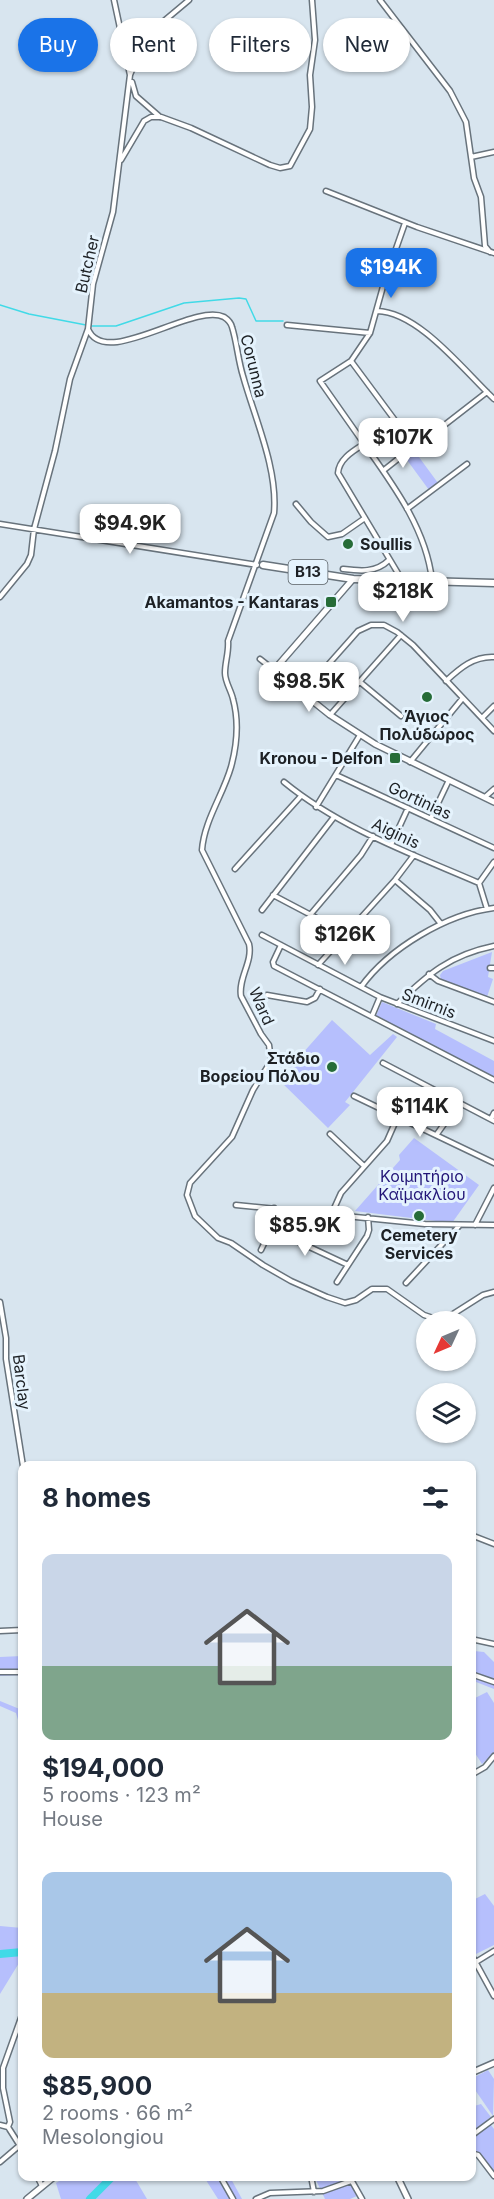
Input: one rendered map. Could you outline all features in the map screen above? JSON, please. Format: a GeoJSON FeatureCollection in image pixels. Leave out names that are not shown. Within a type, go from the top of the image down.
{"type":"FeatureCollection","features":[{"type":"Feature","properties":{"kind":"main road","name":"B13"},"geometry":{"type":"LineString","coordinates":[[260,565],[353,579],[494,583]]}},
{"type":"Feature","properties":{"kind":"street","name":"Butcher"},"geometry":{"type":"LineString","coordinates":[[34,529],[56,451],[70,379],[88,329],[93,284],[112,212],[120,162],[130,75],[114,0]]}},
{"type":"Feature","properties":{"kind":"street"},"geometry":{"type":"LineString","coordinates":[[189,0],[152,31],[144,41],[130,75],[136,96],[161,117],[280,168],[290,166],[310,129],[312,107],[310,75],[315,40],[312,0]]}},
{"type":"Feature","properties":{"kind":"street"},"geometry":{"type":"LineString","coordinates":[[380,0],[450,91],[466,122],[474,178],[481,197],[485,246],[492,253]]}},
{"type":"Feature","properties":{"kind":"street"},"geometry":{"type":"LineString","coordinates":[[120,162],[144,121],[151,117],[161,117]]}},
{"type":"Feature","properties":{"kind":"street"},"geometry":{"type":"LineString","coordinates":[[471,157],[494,152]]}},
{"type":"Feature","properties":{"kind":"street"},"geometry":{"type":"LineString","coordinates":[[326,191],[405,223],[492,253]]}},
{"type":"Feature","properties":{"kind":"street"},"geometry":{"type":"LineString","coordinates":[[405,223],[384,283],[370,333],[351,361],[320,381],[384,470],[407,509],[425,546],[432,580]]}},
{"type":"Feature","properties":{"kind":"street"},"geometry":{"type":"LineString","coordinates":[[377,311],[388,311],[414,323],[494,399]]}},
{"type":"Feature","properties":{"kind":"street","name":"Corunna"},"geometry":{"type":"LineString","coordinates":[[88,329],[91,337],[98,341],[108,342],[137,338],[208,315],[225,318],[232,324],[237,352],[260,430],[275,499],[274,513],[260,565]]}},
{"type":"Feature","properties":{"kind":"street"},"geometry":{"type":"LineString","coordinates":[[287,325],[370,333]]}},
{"type":"Feature","properties":{"kind":"street"},"geometry":{"type":"LineString","coordinates":[[351,361],[414,446],[420,444],[487,392]]}},
{"type":"Feature","properties":{"kind":"street"},"geometry":{"type":"LineString","coordinates":[[364,444],[344,459],[338,468],[338,473],[402,580]]}},
{"type":"Feature","properties":{"kind":"street"},"geometry":{"type":"LineString","coordinates":[[384,470],[408,451]]}},
{"type":"Feature","properties":{"kind":"street"},"geometry":{"type":"LineString","coordinates":[[407,509],[467,464]]}},
{"type":"Feature","properties":{"kind":"street"},"geometry":{"type":"LineString","coordinates":[[296,504],[328,537],[342,534],[365,518]]}},
{"type":"Feature","properties":{"kind":"street"},"geometry":{"type":"LineString","coordinates":[[0,524],[260,565]]}},
{"type":"Feature","properties":{"kind":"street"},"geometry":{"type":"LineString","coordinates":[[0,597],[27,564],[31,555],[34,529]]}},
{"type":"Feature","properties":{"kind":"street"},"geometry":{"type":"LineString","coordinates":[[343,569],[368,570],[381,566],[389,560]]}},
{"type":"Feature","properties":{"kind":"street","name":"Ward"},"geometry":{"type":"LineString","coordinates":[[260,565],[228,641],[229,652],[225,672],[237,722],[231,766],[205,833],[202,850],[249,944],[250,950],[240,989],[241,996],[269,1046],[271,1060],[253,1090],[231,1137],[190,1183],[189,1202],[195,1215],[218,1238],[231,1243],[291,1281],[337,1301],[351,1302],[372,1289],[387,1289],[424,1316],[442,1321],[483,1295],[494,1292]]}},
{"type":"Feature","properties":{"kind":"street"},"geometry":{"type":"LineString","coordinates":[[274,670],[353,579]]}},
{"type":"Feature","properties":{"kind":"street"},"geometry":{"type":"LineString","coordinates":[[303,693],[363,627],[381,625],[401,635],[494,731]]}},
{"type":"Feature","properties":{"kind":"street"},"geometry":{"type":"LineString","coordinates":[[330,714],[401,635]]}},
{"type":"Feature","properties":{"kind":"street"},"geometry":{"type":"LineString","coordinates":[[446,681],[474,660],[494,657]]}},
{"type":"Feature","properties":{"kind":"street"},"geometry":{"type":"LineString","coordinates":[[260,659],[360,735],[494,802]]}},
{"type":"Feature","properties":{"kind":"street"},"geometry":{"type":"LineString","coordinates":[[360,682],[400,716]]}},
{"type":"Feature","properties":{"kind":"street"},"geometry":{"type":"LineString","coordinates":[[410,762],[462,699]]}},
{"type":"Feature","properties":{"kind":"street"},"geometry":{"type":"LineString","coordinates":[[482,718],[494,706]]}},
{"type":"Feature","properties":{"kind":"street"},"geometry":{"type":"LineString","coordinates":[[316,807],[360,735]]}},
{"type":"Feature","properties":{"kind":"street","name":"Gortinias"},"geometry":{"type":"LineString","coordinates":[[336,775],[494,848]]}},
{"type":"Feature","properties":{"kind":"street"},"geometry":{"type":"LineString","coordinates":[[431,818],[449,780]]}},
{"type":"Feature","properties":{"kind":"street","name":"Aiginis"},"geometry":{"type":"LineString","coordinates":[[284,783],[316,807],[334,817],[479,883]]}},
{"type":"Feature","properties":{"kind":"street"},"geometry":{"type":"LineString","coordinates":[[485,798],[494,789]]}},
{"type":"Feature","properties":{"kind":"street"},"geometry":{"type":"LineString","coordinates":[[235,869],[301,796]]}},
{"type":"Feature","properties":{"kind":"street"},"geometry":{"type":"LineString","coordinates":[[391,844],[408,808]]}},
{"type":"Feature","properties":{"kind":"street"},"geometry":{"type":"LineString","coordinates":[[262,910],[334,817]]}},
{"type":"Feature","properties":{"kind":"street"},"geometry":{"type":"LineString","coordinates":[[310,915],[361,855],[373,836]]}},
{"type":"Feature","properties":{"kind":"street"},"geometry":{"type":"LineString","coordinates":[[318,965],[395,880],[414,855]]}},
{"type":"Feature","properties":{"kind":"street"},"geometry":{"type":"LineString","coordinates":[[487,909],[479,883],[494,862]]}},
{"type":"Feature","properties":{"kind":"street"},"geometry":{"type":"LineString","coordinates":[[395,880],[430,910],[441,924]]}},
{"type":"Feature","properties":{"kind":"street"},"geometry":{"type":"LineString","coordinates":[[273,895],[347,934]]}},
{"type":"Feature","properties":{"kind":"street"},"geometry":{"type":"LineString","coordinates":[[361,987],[399,950],[441,924],[494,908]]}},
{"type":"Feature","properties":{"kind":"street","name":"Smirnis"},"geometry":{"type":"LineString","coordinates":[[262,935],[380,997],[494,1041]]}},
{"type":"Feature","properties":{"kind":"street"},"geometry":{"type":"LineString","coordinates":[[281,945],[272,964],[494,1080]]}},
{"type":"Feature","properties":{"kind":"street"},"geometry":{"type":"LineString","coordinates":[[397,1004],[429,974],[461,956],[494,946]]}},
{"type":"Feature","properties":{"kind":"street"},"geometry":{"type":"LineString","coordinates":[[429,974],[438,981],[494,1002]]}},
{"type":"Feature","properties":{"kind":"street"},"geometry":{"type":"LineString","coordinates":[[267,995],[308,1002],[315,998],[320,989]]}},
{"type":"Feature","properties":{"kind":"street"},"geometry":{"type":"LineString","coordinates":[[372,1016],[380,997]]}},
{"type":"Feature","properties":{"kind":"street"},"geometry":{"type":"LineString","coordinates":[[383,1063],[492,1120],[494,1113]]}},
{"type":"Feature","properties":{"kind":"street"},"geometry":{"type":"LineString","coordinates":[[354,1096],[494,1163]]}},
{"type":"Feature","properties":{"kind":"street"},"geometry":{"type":"LineString","coordinates":[[437,1134],[459,1103]]}},
{"type":"Feature","properties":{"kind":"street"},"geometry":{"type":"LineString","coordinates":[[332,1213],[339,1196],[387,1141],[398,1116]]}},
{"type":"Feature","properties":{"kind":"street"},"geometry":{"type":"LineString","coordinates":[[330,1134],[364,1166]]}},
{"type":"Feature","properties":{"kind":"street"},"geometry":{"type":"LineString","coordinates":[[475,1225],[494,1188]]}},
{"type":"Feature","properties":{"kind":"street"},"geometry":{"type":"LineString","coordinates":[[236,1204],[460,1226],[494,1225]]}},
{"type":"Feature","properties":{"kind":"street"},"geometry":{"type":"LineString","coordinates":[[261,1250],[271,1229],[274,1208]]}},
{"type":"Feature","properties":{"kind":"street"},"geometry":{"type":"LineString","coordinates":[[337,1282],[368,1233],[368,1217]]}},
{"type":"Feature","properties":{"kind":"street"},"geometry":{"type":"LineString","coordinates":[[406,1283],[460,1226]]}},
{"type":"Feature","properties":{"kind":"street"},"geometry":{"type":"LineString","coordinates":[[271,1229],[348,1265]]}},
{"type":"Feature","properties":{"kind":"street","name":"Barclay"},"geometry":{"type":"LineString","coordinates":[[0,1302],[6,1338],[6,1359],[22,1461]]}},
{"type":"Feature","properties":{"kind":"street"},"geometry":{"type":"LineString","coordinates":[[476,1537],[494,1544]]}},
{"type":"Feature","properties":{"kind":"street"},"geometry":{"type":"LineString","coordinates":[[0,1631],[18,1630]]}},
{"type":"Feature","properties":{"kind":"street"},"geometry":{"type":"LineString","coordinates":[[476,1640],[494,1644]]}},
{"type":"Feature","properties":{"kind":"street"},"geometry":{"type":"LineString","coordinates":[[0,1672],[18,1672]]}},
{"type":"Feature","properties":{"kind":"street"},"geometry":{"type":"LineString","coordinates":[[476,1676],[494,1682]]}},
{"type":"Feature","properties":{"kind":"street"},"geometry":{"type":"LineString","coordinates":[[476,1772],[494,1756]]}},
{"type":"Feature","properties":{"kind":"street"},"geometry":{"type":"LineString","coordinates":[[494,1951],[476,1962],[494,1996]]}},
{"type":"Feature","properties":{"kind":"street"},"geometry":{"type":"LineString","coordinates":[[8,2127],[10,2122],[3,2088],[3,2068],[18,2026]]}},
{"type":"Feature","properties":{"kind":"street"},"geometry":{"type":"LineString","coordinates":[[0,2060],[3,2068]]}},
{"type":"Feature","properties":{"kind":"street"},"geometry":{"type":"LineString","coordinates":[[476,2071],[494,2063]]}},
{"type":"Feature","properties":{"kind":"street"},"geometry":{"type":"LineString","coordinates":[[476,2132],[494,2119]]}},
{"type":"Feature","properties":{"kind":"street"},"geometry":{"type":"LineString","coordinates":[[0,2125],[8,2127],[18,2142]]}},
{"type":"Feature","properties":{"kind":"street"},"geometry":{"type":"LineString","coordinates":[[0,2162],[18,2149]]}},
{"type":"Feature","properties":{"kind":"street"},"geometry":{"type":"LineString","coordinates":[[476,2154],[494,2176]]}},
{"type":"Feature","properties":{"kind":"street"},"geometry":{"type":"LineString","coordinates":[[40,2181],[42,2186]]}},
{"type":"Feature","properties":{"kind":"street"},"geometry":{"type":"LineString","coordinates":[[27,2199],[48,2181]]}},
{"type":"Feature","properties":{"kind":"street"},"geometry":{"type":"LineString","coordinates":[[223,2181],[233,2199]]}},
{"type":"Feature","properties":{"kind":"street"},"geometry":{"type":"LineString","coordinates":[[311,2181],[314,2192]]}},
{"type":"Feature","properties":{"kind":"street"},"geometry":{"type":"LineString","coordinates":[[256,2199],[270,2193],[323,2191],[346,2181]]}},
{"type":"Feature","properties":{"kind":"street"},"geometry":{"type":"LineString","coordinates":[[351,2181],[362,2199]]}},
{"type":"Feature","properties":{"kind":"street"},"geometry":{"type":"LineString","coordinates":[[399,2181],[408,2199]]}},
{"type":"Feature","properties":{"kind":"green space"},"geometry":{"type":"Polygon","coordinates":[[[416,453],[438,483],[429,490],[407,460],[416,453]]]}},
{"type":"Feature","properties":{"kind":"green space"},"geometry":{"type":"Polygon","coordinates":[[[492,952],[488,977],[493,979],[487,997],[441,980],[440,975],[443,971],[492,952]]]}},
{"type":"Feature","properties":{"kind":"green space"},"geometry":{"type":"Polygon","coordinates":[[[382,1002],[436,1024],[435,1029],[494,1061],[494,1077],[376,1016],[382,1002]]]}},
{"type":"Feature","properties":{"kind":"green space","name":"Στάδιο Βορείου Πόλου"},"geometry":{"type":"Polygon","coordinates":[[[332,1020],[370,1055],[393,1034],[397,1037],[345,1102],[350,1105],[328,1128],[279,1080],[332,1020]]]}},
{"type":"Feature","properties":{"kind":"green space","name":"Κοιμητήριο Καϊμακλίου"},"geometry":{"type":"Polygon","coordinates":[[[414,1138],[479,1185],[452,1223],[355,1211],[400,1160],[399,1155],[414,1138]]]}},
{"type":"Feature","properties":{"kind":"green space"},"geometry":{"type":"Polygon","coordinates":[[[476,1651],[484,1652],[494,1662],[494,1689],[476,1682],[476,1651]]]}},
{"type":"Feature","properties":{"kind":"green space"},"geometry":{"type":"Polygon","coordinates":[[[18,1656],[18,1675],[0,1676],[0,1657],[18,1656]]]}},
{"type":"Feature","properties":{"kind":"green space"},"geometry":{"type":"Polygon","coordinates":[[[487,1692],[494,1703],[494,1753],[482,1764],[476,1755],[476,1698],[487,1692]]]}},
{"type":"Feature","properties":{"kind":"green space"},"geometry":{"type":"Polygon","coordinates":[[[0,1701],[18,1708],[18,1720],[16,1713],[0,1706],[0,1701]]]}},
{"type":"Feature","properties":{"kind":"green space"},"geometry":{"type":"Polygon","coordinates":[[[485,1894],[494,1906],[494,1945],[476,1954],[476,1898],[485,1894]]]}},
{"type":"Feature","properties":{"kind":"green space"},"geometry":{"type":"Polygon","coordinates":[[[0,1926],[18,1928],[18,1965],[0,1994],[0,1926]]]}},
{"type":"Feature","properties":{"kind":"green space"},"geometry":{"type":"Polygon","coordinates":[[[488,2070],[494,2079],[493,2116],[476,2091],[476,2076],[488,2070]]]}},
{"type":"Feature","properties":{"kind":"green space"},"geometry":{"type":"Polygon","coordinates":[[[481,2104],[491,2117],[487,2120],[494,2129],[494,2171],[476,2151],[476,2106],[481,2104]]]}},
{"type":"Feature","properties":{"kind":"green space"},"geometry":{"type":"Polygon","coordinates":[[[59,2181],[136,2181],[147,2199],[61,2199],[56,2183],[59,2181]]]}},
{"type":"Feature","properties":{"kind":"green space"},"geometry":{"type":"Polygon","coordinates":[[[207,2181],[232,2181],[242,2199],[218,2199],[207,2181]]]}},
{"type":"Feature","properties":{"kind":"green space"},"geometry":{"type":"Polygon","coordinates":[[[316,2181],[349,2181],[357,2196],[350,2199],[325,2199],[316,2181]]]}},
{"type":"Feature","properties":{"kind":"waterway"},"geometry":{"type":"LineString","coordinates":[[92,326],[116,326],[184,303],[239,298],[246,299],[256,321],[283,321]]}},
{"type":"Feature","properties":{"kind":"waterway"},"geometry":{"type":"LineString","coordinates":[[0,305],[29,314],[86,325]]}},
{"type":"Feature","properties":{"kind":"waterway"},"geometry":{"type":"LineString","coordinates":[[0,1954],[18,1952]]}},
{"type":"Feature","properties":{"kind":"waterway"},"geometry":{"type":"LineString","coordinates":[[90,2199],[108,2181]]}},
{"type":"Feature","properties":{"kind":"place","name":"Soullis"},"geometry":{"type":"Point","coordinates":[348,544]}},
{"type":"Feature","properties":{"kind":"place","name":"Akamantos - Kantaras"},"geometry":{"type":"Point","coordinates":[331,602]}},
{"type":"Feature","properties":{"kind":"place","name":"Άγιος Πολύδωρος"},"geometry":{"type":"Point","coordinates":[427,697]}},
{"type":"Feature","properties":{"kind":"place","name":"Kronou - Delfon"},"geometry":{"type":"Point","coordinates":[395,758]}},
{"type":"Feature","properties":{"kind":"place","name":"Στάδιο Βορείου Πόλου"},"geometry":{"type":"Point","coordinates":[332,1067]}},
{"type":"Feature","properties":{"kind":"place","name":"Cemetery Services"},"geometry":{"type":"Point","coordinates":[419,1216]}}]}
